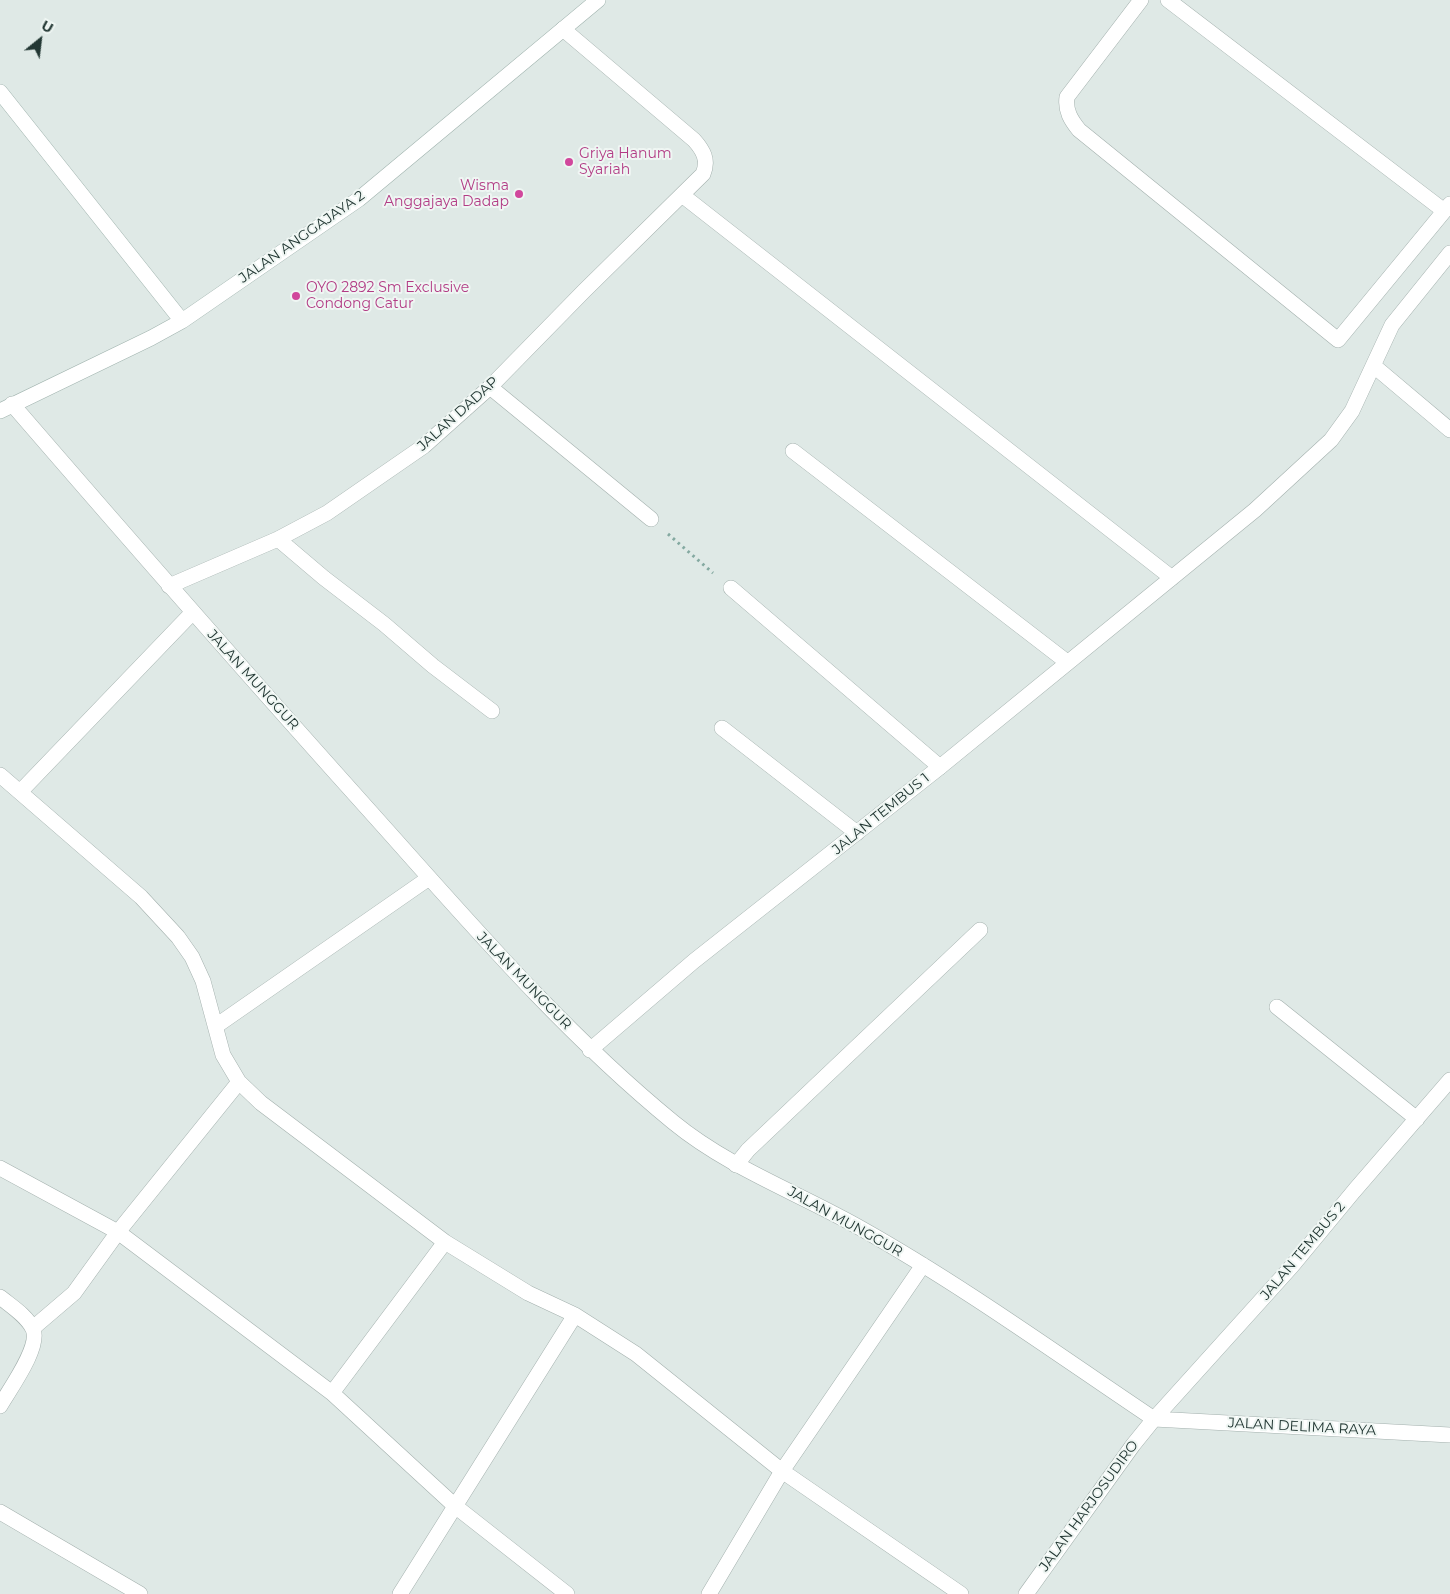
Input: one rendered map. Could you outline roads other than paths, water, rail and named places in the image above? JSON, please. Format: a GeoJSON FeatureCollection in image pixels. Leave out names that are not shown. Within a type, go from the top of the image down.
{"type":"FeatureCollection","features":[{"type":"Feature","properties":{"kind":"street","name":"JALAN ANGGAJAYA 2"},"geometry":{"type":"LineString","coordinates":[[6,408],[151,338],[182,320],[358,198],[598,0]]}},
{"type":"Feature","properties":{"kind":"street"},"geometry":{"type":"LineString","coordinates":[[1141,0],[1067,97],[1066,106],[1070,118],[1080,130],[1338,340],[1447,207],[1168,0]]}},
{"type":"Feature","properties":{"kind":"street","name":"JALAN DADAP"},"geometry":{"type":"LineString","coordinates":[[169,586],[278,539],[327,513],[424,446],[490,386],[701,177],[704,172],[706,159],[701,148],[694,140],[563,29]]}},
{"type":"Feature","properties":{"kind":"street"},"geometry":{"type":"LineString","coordinates":[[0,92],[182,320]]}},
{"type":"Feature","properties":{"kind":"street"},"geometry":{"type":"LineString","coordinates":[[682,195],[1172,578]]}},
{"type":"Feature","properties":{"kind":"street","name":"JALAN TEMBUS 1"},"geometry":{"type":"LineString","coordinates":[[590,1050],[694,961],[857,834],[1255,510],[1331,440],[1352,411],[1392,326],[1450,253]]}},
{"type":"Feature","properties":{"kind":"street"},"geometry":{"type":"LineString","coordinates":[[1374,366],[1450,430]]}},
{"type":"Feature","properties":{"kind":"street"},"geometry":{"type":"LineString","coordinates":[[490,386],[651,519]]}},
{"type":"Feature","properties":{"kind":"street","name":"JALAN MUNGGUR"},"geometry":{"type":"LineString","coordinates":[[6,408],[169,586],[471,925],[590,1050],[702,1145],[736,1165],[843,1219],[923,1265],[1154,1419]]}},
{"type":"Feature","properties":{"kind":"street"},"geometry":{"type":"LineString","coordinates":[[793,451],[1067,662]]}},
{"type":"Feature","properties":{"kind":"street"},"geometry":{"type":"LineString","coordinates":[[278,539],[433,666],[492,711]]}},
{"type":"Feature","properties":{"kind":"street"},"geometry":{"type":"LineString","coordinates":[[731,588],[940,767]]}},
{"type":"Feature","properties":{"kind":"street"},"geometry":{"type":"LineString","coordinates":[[20,792],[192,613]]}},
{"type":"Feature","properties":{"kind":"street"},"geometry":{"type":"LineString","coordinates":[[722,728],[857,834]]}},
{"type":"Feature","properties":{"kind":"street"},"geometry":{"type":"LineString","coordinates":[[0,775],[141,897],[178,936],[192,957],[203,981],[223,1055],[239,1082],[261,1102],[445,1242],[528,1293],[575,1315],[636,1354],[782,1471],[960,1594]]}},
{"type":"Feature","properties":{"kind":"street"},"geometry":{"type":"LineString","coordinates":[[216,1026],[430,878]]}},
{"type":"Feature","properties":{"kind":"street"},"geometry":{"type":"LineString","coordinates":[[736,1165],[755,1143],[980,930]]}},
{"type":"Feature","properties":{"kind":"street"},"geometry":{"type":"LineString","coordinates":[[1277,1007],[1417,1119]]}},
{"type":"Feature","properties":{"kind":"street","name":"JALAN TEMBUS 2"},"geometry":{"type":"LineString","coordinates":[[1154,1419],[1292,1266],[1450,1080]]}},
{"type":"Feature","properties":{"kind":"street"},"geometry":{"type":"LineString","coordinates":[[33,1328],[74,1293],[118,1232],[239,1082]]}},
{"type":"Feature","properties":{"kind":"street"},"geometry":{"type":"LineString","coordinates":[[0,1168],[118,1232],[332,1393],[455,1506],[567,1594]]}},
{"type":"Feature","properties":{"kind":"street"},"geometry":{"type":"LineString","coordinates":[[332,1393],[445,1242]]}},
{"type":"Feature","properties":{"kind":"street"},"geometry":{"type":"LineString","coordinates":[[709,1594],[782,1471],[923,1265]]}},
{"type":"Feature","properties":{"kind":"street"},"geometry":{"type":"LineString","coordinates":[[0,1297],[33,1328],[35,1339],[32,1350],[0,1406]]}},
{"type":"Feature","properties":{"kind":"street"},"geometry":{"type":"LineString","coordinates":[[400,1594],[575,1315]]}},
{"type":"Feature","properties":{"kind":"street","name":"JALAN DELIMA RAYA"},"geometry":{"type":"LineString","coordinates":[[1154,1419],[1450,1435]]}},
{"type":"Feature","properties":{"kind":"street","name":"JALAN HARJOSUDIRO"},"geometry":{"type":"LineString","coordinates":[[1026,1594],[1133,1444],[1154,1419]]}},
{"type":"Feature","properties":{"kind":"street"},"geometry":{"type":"LineString","coordinates":[[0,1512],[140,1594]]}},
{"type":"Feature","properties":{"kind":"place","name":"Griya Hanum Syariah"},"geometry":{"type":"Point","coordinates":[569,162]}},
{"type":"Feature","properties":{"kind":"place","name":"Wisma Anggajaya Dadap"},"geometry":{"type":"Point","coordinates":[519,194]}},
{"type":"Feature","properties":{"kind":"place","name":"OYO 2892 Sm Exclusive Condong Catur"},"geometry":{"type":"Point","coordinates":[296,296]}}]}
